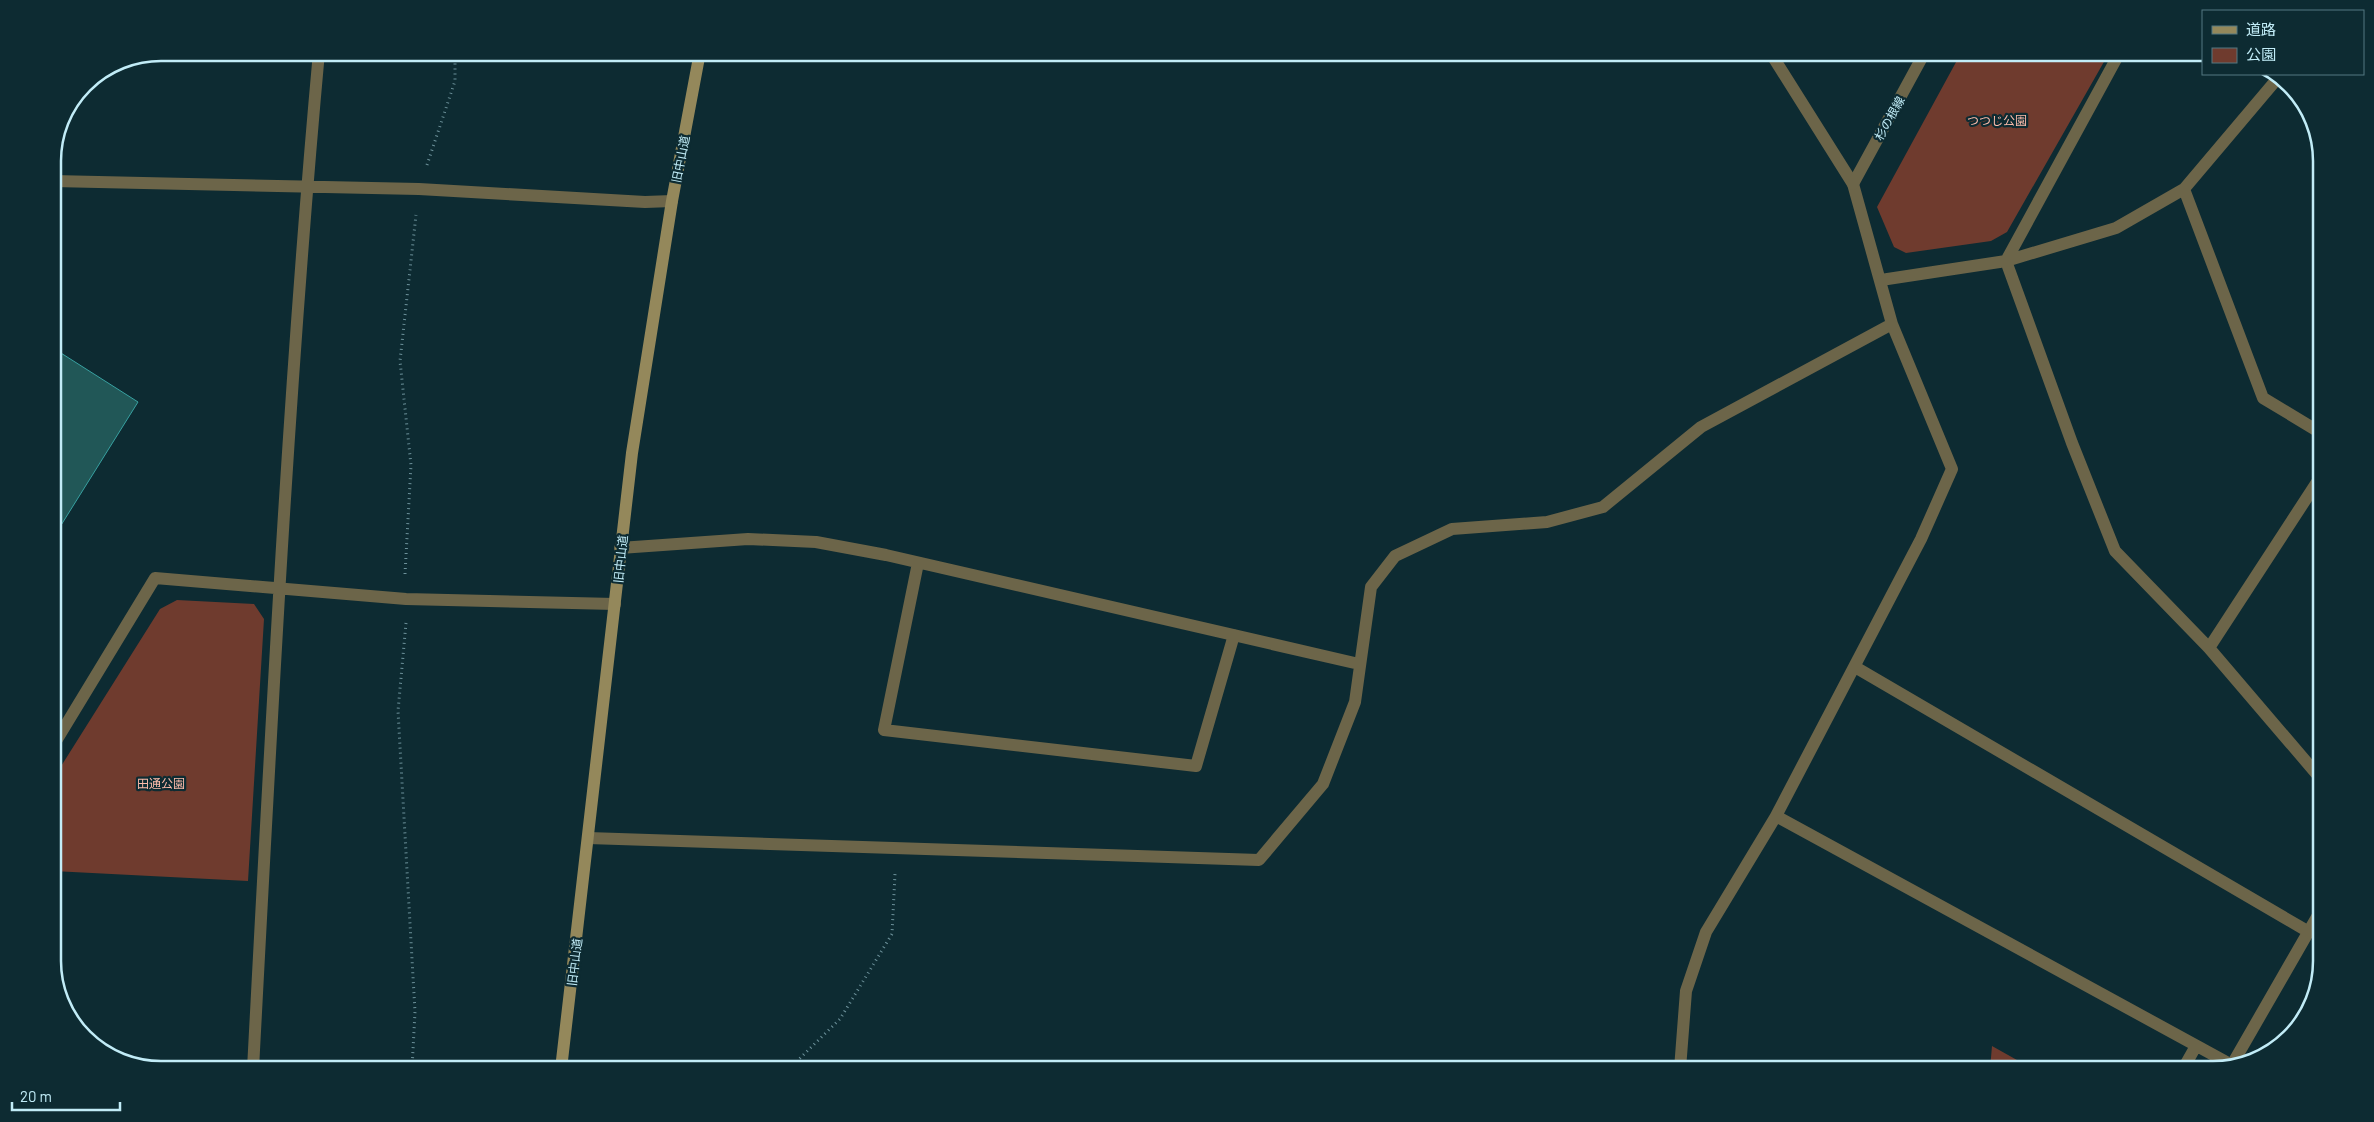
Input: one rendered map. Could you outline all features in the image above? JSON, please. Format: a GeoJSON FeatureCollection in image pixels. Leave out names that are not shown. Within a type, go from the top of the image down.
{"type":"FeatureCollection","features":[{"type":"Feature","properties":{"kind":"main road","name":"旧中山道"},"geometry":{"type":"LineString","coordinates":[[562,1061],[632,453],[672,201],[698,61]]}},
{"type":"Feature","properties":{"kind":"street"},"geometry":{"type":"LineString","coordinates":[[253,1061],[279,589],[306,186],[318,61]]}},
{"type":"Feature","properties":{"kind":"street"},"geometry":{"type":"LineString","coordinates":[[1681,1061],[1686,991],[1706,932],[1776,816],[1921,538],[1952,469],[1892,324],[1853,184],[1776,61]]}},
{"type":"Feature","properties":{"kind":"street","name":"杉の根線"},"geometry":{"type":"LineString","coordinates":[[1853,184],[1920,61]]}},
{"type":"Feature","properties":{"kind":"street"},"geometry":{"type":"LineString","coordinates":[[2115,61],[2006,261],[2072,443],[2115,550],[2209,648],[2313,769]]}},
{"type":"Feature","properties":{"kind":"street"},"geometry":{"type":"LineString","coordinates":[[1881,280],[2006,261],[2116,228],[2184,189],[2274,82]]}},
{"type":"Feature","properties":{"kind":"street"},"geometry":{"type":"LineString","coordinates":[[61,181],[419,189],[646,202],[672,201]]}},
{"type":"Feature","properties":{"kind":"street"},"geometry":{"type":"LineString","coordinates":[[2184,189],[2263,398],[2313,428]]}},
{"type":"Feature","properties":{"kind":"street"},"geometry":{"type":"LineString","coordinates":[[588,838],[1258,860],[1323,784],[1355,702],[1359,664],[1372,587],[1395,556],[1452,529],[1548,522],[1603,507],[1701,427],[1892,324]]}},
{"type":"Feature","properties":{"kind":"street"},"geometry":{"type":"LineString","coordinates":[[2209,648],[2313,488]]}},
{"type":"Feature","properties":{"kind":"street"},"geometry":{"type":"LineString","coordinates":[[620,548],[748,540],[816,542],[918,563],[1359,664]]}},
{"type":"Feature","properties":{"kind":"street"},"geometry":{"type":"LineString","coordinates":[[918,563],[884,730],[1196,766],[1234,635]]}},
{"type":"Feature","properties":{"kind":"street"},"geometry":{"type":"LineString","coordinates":[[61,733],[156,578],[406,599],[615,604]]}},
{"type":"Feature","properties":{"kind":"street"},"geometry":{"type":"LineString","coordinates":[[1855,667],[2309,932]]}},
{"type":"Feature","properties":{"kind":"street"},"geometry":{"type":"LineString","coordinates":[[1776,816],[2224,1060]]}},
{"type":"Feature","properties":{"kind":"street"},"geometry":{"type":"LineString","coordinates":[[2236,1058],[2313,925]]}},
{"type":"Feature","properties":{"kind":"street"},"geometry":{"type":"LineString","coordinates":[[2188,1061],[2196,1046]]}},
{"type":"Feature","properties":{"kind":"path"},"geometry":{"type":"LineString","coordinates":[[412,1061],[415,1012],[398,711],[407,618],[405,578],[411,465],[400,361],[419,189],[455,82],[455,61]]}},
{"type":"Feature","properties":{"kind":"path"},"geometry":{"type":"LineString","coordinates":[[798,1061],[840,1019],[892,934],[897,848]]}},
{"type":"Feature","properties":{"kind":"green space","name":"つつじ公園"},"geometry":{"type":"Polygon","coordinates":[[[1957,61],[2104,61],[2007,232],[1991,241],[1906,253],[1894,247],[1877,207],[1957,61]]]}},
{"type":"Feature","properties":{"kind":"green space","name":"田通公園"},"geometry":{"type":"Polygon","coordinates":[[[177,600],[254,604],[264,619],[248,881],[61,871],[61,766],[160,609],[177,600]]]}},
{"type":"Feature","properties":{"kind":"green space"},"geometry":{"type":"Polygon","coordinates":[[[1992,1046],[2019,1061],[1991,1061],[1992,1046]]]}},
{"type":"Feature","properties":{"kind":"building"},"geometry":{"type":"Polygon","coordinates":[[[61,353],[138,402],[61,525],[61,353]]]}}]}
